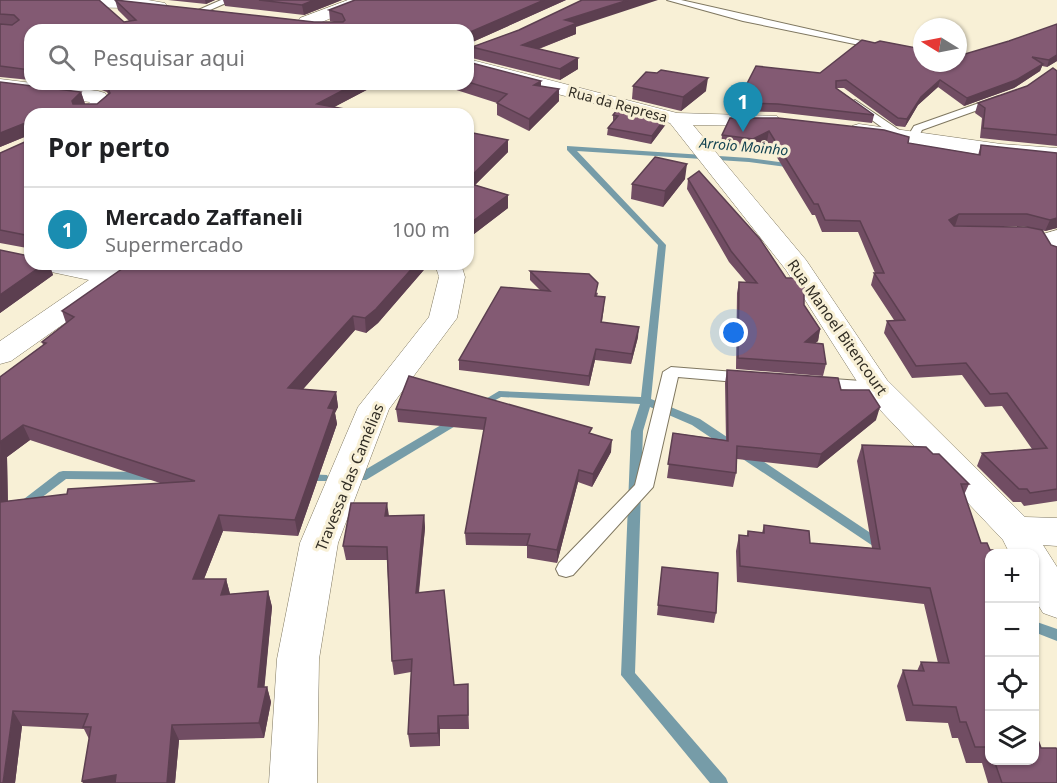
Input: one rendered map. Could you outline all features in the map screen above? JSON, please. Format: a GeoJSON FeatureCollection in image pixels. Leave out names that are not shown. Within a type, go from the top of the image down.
{"type":"FeatureCollection","features":[{"type":"Feature","properties":{"kind":"street"},"geometry":{"type":"LineString","coordinates":[[308,24],[300,22],[362,0]]}},
{"type":"Feature","properties":{"kind":"street"},"geometry":{"type":"LineString","coordinates":[[0,1],[60,1],[106,6],[188,9],[232,7]]}},
{"type":"Feature","properties":{"kind":"street","name":"Rua da Represa"},"geometry":{"type":"LineString","coordinates":[[474,56],[677,119],[787,122]]}},
{"type":"Feature","properties":{"kind":"street"},"geometry":{"type":"LineString","coordinates":[[0,85],[24,88]]}},
{"type":"Feature","properties":{"kind":"street"},"geometry":{"type":"LineString","coordinates":[[41,90],[98,97],[101,104],[95,108]]}},
{"type":"Feature","properties":{"kind":"street","name":"Rua Manoel Bitencourt"},"geometry":{"type":"LineString","coordinates":[[677,119],[797,266],[876,387],[1027,549]]}},
{"type":"Feature","properties":{"kind":"street"},"geometry":{"type":"LineString","coordinates":[[843,128],[906,135],[1001,151],[1057,154]]}},
{"type":"Feature","properties":{"kind":"street","name":"Travessa das Camélias"},"geometry":{"type":"LineString","coordinates":[[293,783],[298,659],[319,543],[374,406],[443,318],[452,277],[450,270]]}},
{"type":"Feature","properties":{"kind":"street"},"geometry":{"type":"LineString","coordinates":[[0,356],[121,271]]}},
{"type":"Feature","properties":{"kind":"street"},"geometry":{"type":"LineString","coordinates":[[1027,549],[1057,532]]}},
{"type":"Feature","properties":{"kind":"street","name":"Rua Manoel Bitencourt"},"geometry":{"type":"LineString","coordinates":[[1039,570],[1057,602]]}},
{"type":"Feature","properties":{"kind":"lane"},"geometry":{"type":"LineString","coordinates":[[671,0],[743,18],[874,45]]}},
{"type":"Feature","properties":{"kind":"lane"},"geometry":{"type":"LineString","coordinates":[[850,99],[906,135],[918,128],[1007,96]]}},
{"type":"Feature","properties":{"kind":"lane"},"geometry":{"type":"LineString","coordinates":[[566,569],[644,487],[671,372],[762,379]]}},
{"type":"Feature","properties":{"kind":"lane"},"geometry":{"type":"LineString","coordinates":[[796,381],[876,387]]}},
{"type":"Feature","properties":{"kind":"building"},"geometry":{"type":"Polygon","coordinates":[[[0,0],[99,0],[124,22],[136,20],[115,0],[314,22],[343,22],[345,20],[342,14],[329,10],[355,0],[544,0],[474,30],[474,24],[24,24],[24,69],[0,66],[0,24],[12,25],[19,20],[14,15],[0,14],[0,0]]]}},
{"type":"Feature","properties":{"kind":"building"},"geometry":{"type":"Polygon","coordinates":[[[259,0],[314,0],[302,5],[259,0]]]}},
{"type":"Feature","properties":{"kind":"building"},"geometry":{"type":"Polygon","coordinates":[[[582,0],[628,0],[565,20],[577,23],[522,45],[578,58],[560,69],[474,48],[519,30],[582,0]]]}},
{"type":"Feature","properties":{"kind":"building"},"geometry":{"type":"Polygon","coordinates":[[[1057,24],[1057,55],[1049,60],[1032,57],[1043,64],[1016,80],[967,98],[940,80],[921,97],[907,119],[898,118],[846,80],[836,81],[836,88],[874,115],[778,104],[737,103],[756,66],[820,73],[862,40],[913,47],[913,72],[967,72],[967,53],[1057,24]]]}},
{"type":"Feature","properties":{"kind":"building"},"geometry":{"type":"Polygon","coordinates":[[[474,64],[541,81],[534,85],[559,89],[529,119],[497,103],[507,94],[474,84],[474,64]]]}},
{"type":"Feature","properties":{"kind":"building"},"geometry":{"type":"Polygon","coordinates":[[[1053,68],[1057,71],[1057,135],[983,128],[985,108],[978,103],[1027,86],[1053,68]]]}},
{"type":"Feature","properties":{"kind":"building"},"geometry":{"type":"Polygon","coordinates":[[[661,70],[708,78],[683,97],[633,86],[646,72],[657,73],[661,70]]]}},
{"type":"Feature","properties":{"kind":"building"},"geometry":{"type":"Polygon","coordinates":[[[0,82],[24,85],[24,90],[81,92],[72,101],[73,104],[97,104],[110,93],[109,90],[344,90],[317,104],[339,108],[24,108],[24,123],[0,133],[0,82]]]}},
{"type":"Feature","properties":{"kind":"building"},"geometry":{"type":"Polygon","coordinates":[[[621,105],[666,117],[652,136],[608,128],[618,116],[613,115],[621,105]]]}},
{"type":"Feature","properties":{"kind":"building"},"geometry":{"type":"Polygon","coordinates":[[[730,118],[778,118],[884,130],[909,137],[908,143],[980,155],[981,145],[1057,153],[1057,218],[1050,220],[1027,214],[959,214],[949,220],[954,226],[1027,227],[1042,230],[1051,245],[1057,247],[1057,489],[1030,493],[1027,489],[1019,489],[982,453],[1047,448],[1007,393],[990,394],[966,363],[916,366],[887,321],[905,320],[874,273],[884,273],[860,221],[825,220],[818,204],[814,204],[769,131],[753,139],[722,135],[730,118]]]}},
{"type":"Feature","properties":{"kind":"building"},"geometry":{"type":"Polygon","coordinates":[[[474,133],[508,140],[474,173],[474,133]]]}},
{"type":"Feature","properties":{"kind":"building"},"geometry":{"type":"Polygon","coordinates":[[[24,142],[24,235],[0,230],[0,153],[24,142]]]}},
{"type":"Feature","properties":{"kind":"building"},"geometry":{"type":"Polygon","coordinates":[[[655,157],[687,164],[665,191],[632,184],[655,157]]]}},
{"type":"Feature","properties":{"kind":"building"},"geometry":{"type":"Polygon","coordinates":[[[699,171],[760,239],[786,278],[798,278],[804,287],[804,305],[820,329],[805,342],[823,344],[826,364],[738,358],[739,282],[757,283],[731,251],[688,179],[699,171]]]}},
{"type":"Feature","properties":{"kind":"building"},"geometry":{"type":"Polygon","coordinates":[[[474,185],[508,195],[474,220],[474,185]]]}},
{"type":"Feature","properties":{"kind":"building"},"geometry":{"type":"Polygon","coordinates":[[[0,250],[24,255],[24,270],[35,270],[0,295],[0,250]]]}},
{"type":"Feature","properties":{"kind":"building"},"geometry":{"type":"Polygon","coordinates":[[[120,270],[411,270],[365,318],[353,316],[288,388],[336,392],[328,408],[334,409],[295,520],[219,515],[193,579],[226,579],[221,595],[268,591],[258,687],[267,687],[259,723],[172,725],[167,783],[115,783],[116,775],[82,781],[91,727],[83,727],[88,714],[13,711],[3,783],[0,783],[0,442],[0,377],[46,343],[42,342],[74,317],[62,311],[120,270]],[[23,425],[0,442],[1,502],[67,494],[68,489],[195,481],[23,425]]]}},
{"type":"Feature","properties":{"kind":"building"},"geometry":{"type":"Polygon","coordinates":[[[530,271],[589,274],[598,283],[595,296],[605,297],[601,322],[639,327],[632,354],[596,349],[589,376],[459,360],[501,287],[550,291],[530,271]]]}},
{"type":"Feature","properties":{"kind":"building"},"geometry":{"type":"Polygon","coordinates":[[[727,370],[838,378],[841,390],[869,390],[880,407],[821,454],[737,446],[736,473],[668,464],[673,433],[728,441],[727,370]]]}},
{"type":"Feature","properties":{"kind":"building"},"geometry":{"type":"Polygon","coordinates":[[[409,376],[592,428],[589,433],[612,440],[593,474],[579,470],[557,550],[527,545],[530,534],[465,533],[486,418],[396,409],[409,376]]]}},
{"type":"Feature","properties":{"kind":"building"},"geometry":{"type":"Polygon","coordinates":[[[862,445],[926,447],[933,454],[939,454],[969,484],[961,484],[981,543],[987,543],[990,549],[985,549],[985,747],[975,747],[966,722],[960,722],[956,707],[913,705],[903,670],[924,671],[921,662],[949,663],[930,588],[740,566],[739,535],[748,536],[748,531],[764,533],[764,525],[809,531],[810,543],[880,549],[862,445]]]}},
{"type":"Feature","properties":{"kind":"building"},"geometry":{"type":"Polygon","coordinates":[[[351,503],[387,503],[385,516],[424,515],[416,593],[444,590],[454,685],[468,684],[468,715],[438,716],[438,733],[408,734],[412,659],[392,661],[387,547],[343,546],[351,503]]]}},
{"type":"Feature","properties":{"kind":"building"},"geometry":{"type":"Polygon","coordinates":[[[662,567],[718,573],[716,613],[658,605],[662,567]]]}},
{"type":"Feature","properties":{"kind":"building"},"geometry":{"type":"Polygon","coordinates":[[[1039,743],[1041,748],[1056,748],[1057,783],[1002,783],[996,765],[1039,765],[1039,743]]]}},
{"type":"Feature","properties":{"kind":"waterway","name":"Arroio Moinho"},"geometry":{"type":"LineString","coordinates":[[646,401],[662,245],[570,148],[749,160],[794,166]]}},
{"type":"Feature","properties":{"kind":"waterway"},"geometry":{"type":"LineString","coordinates":[[479,406],[499,394],[646,401]]}},
{"type":"Feature","properties":{"kind":"waterway"},"geometry":{"type":"LineString","coordinates":[[646,401],[696,422],[880,545]]}},
{"type":"Feature","properties":{"kind":"waterway"},"geometry":{"type":"LineString","coordinates":[[646,401],[637,431],[628,675],[720,783]]}},
{"type":"Feature","properties":{"kind":"waterway"},"geometry":{"type":"LineString","coordinates":[[362,477],[458,419]]}},
{"type":"Feature","properties":{"kind":"waterway"},"geometry":{"type":"LineString","coordinates":[[24,505],[63,475],[151,476]]}},
{"type":"Feature","properties":{"kind":"waterway"},"geometry":{"type":"LineString","coordinates":[[305,478],[323,478]]}},
{"type":"Feature","properties":{"kind":"waterway"},"geometry":{"type":"LineString","coordinates":[[1039,628],[1057,635]]}},
{"type":"Feature","properties":{"kind":"place","name":"Mercado Zaffaneli"},"geometry":{"type":"Point","coordinates":[743,132]}}]}
